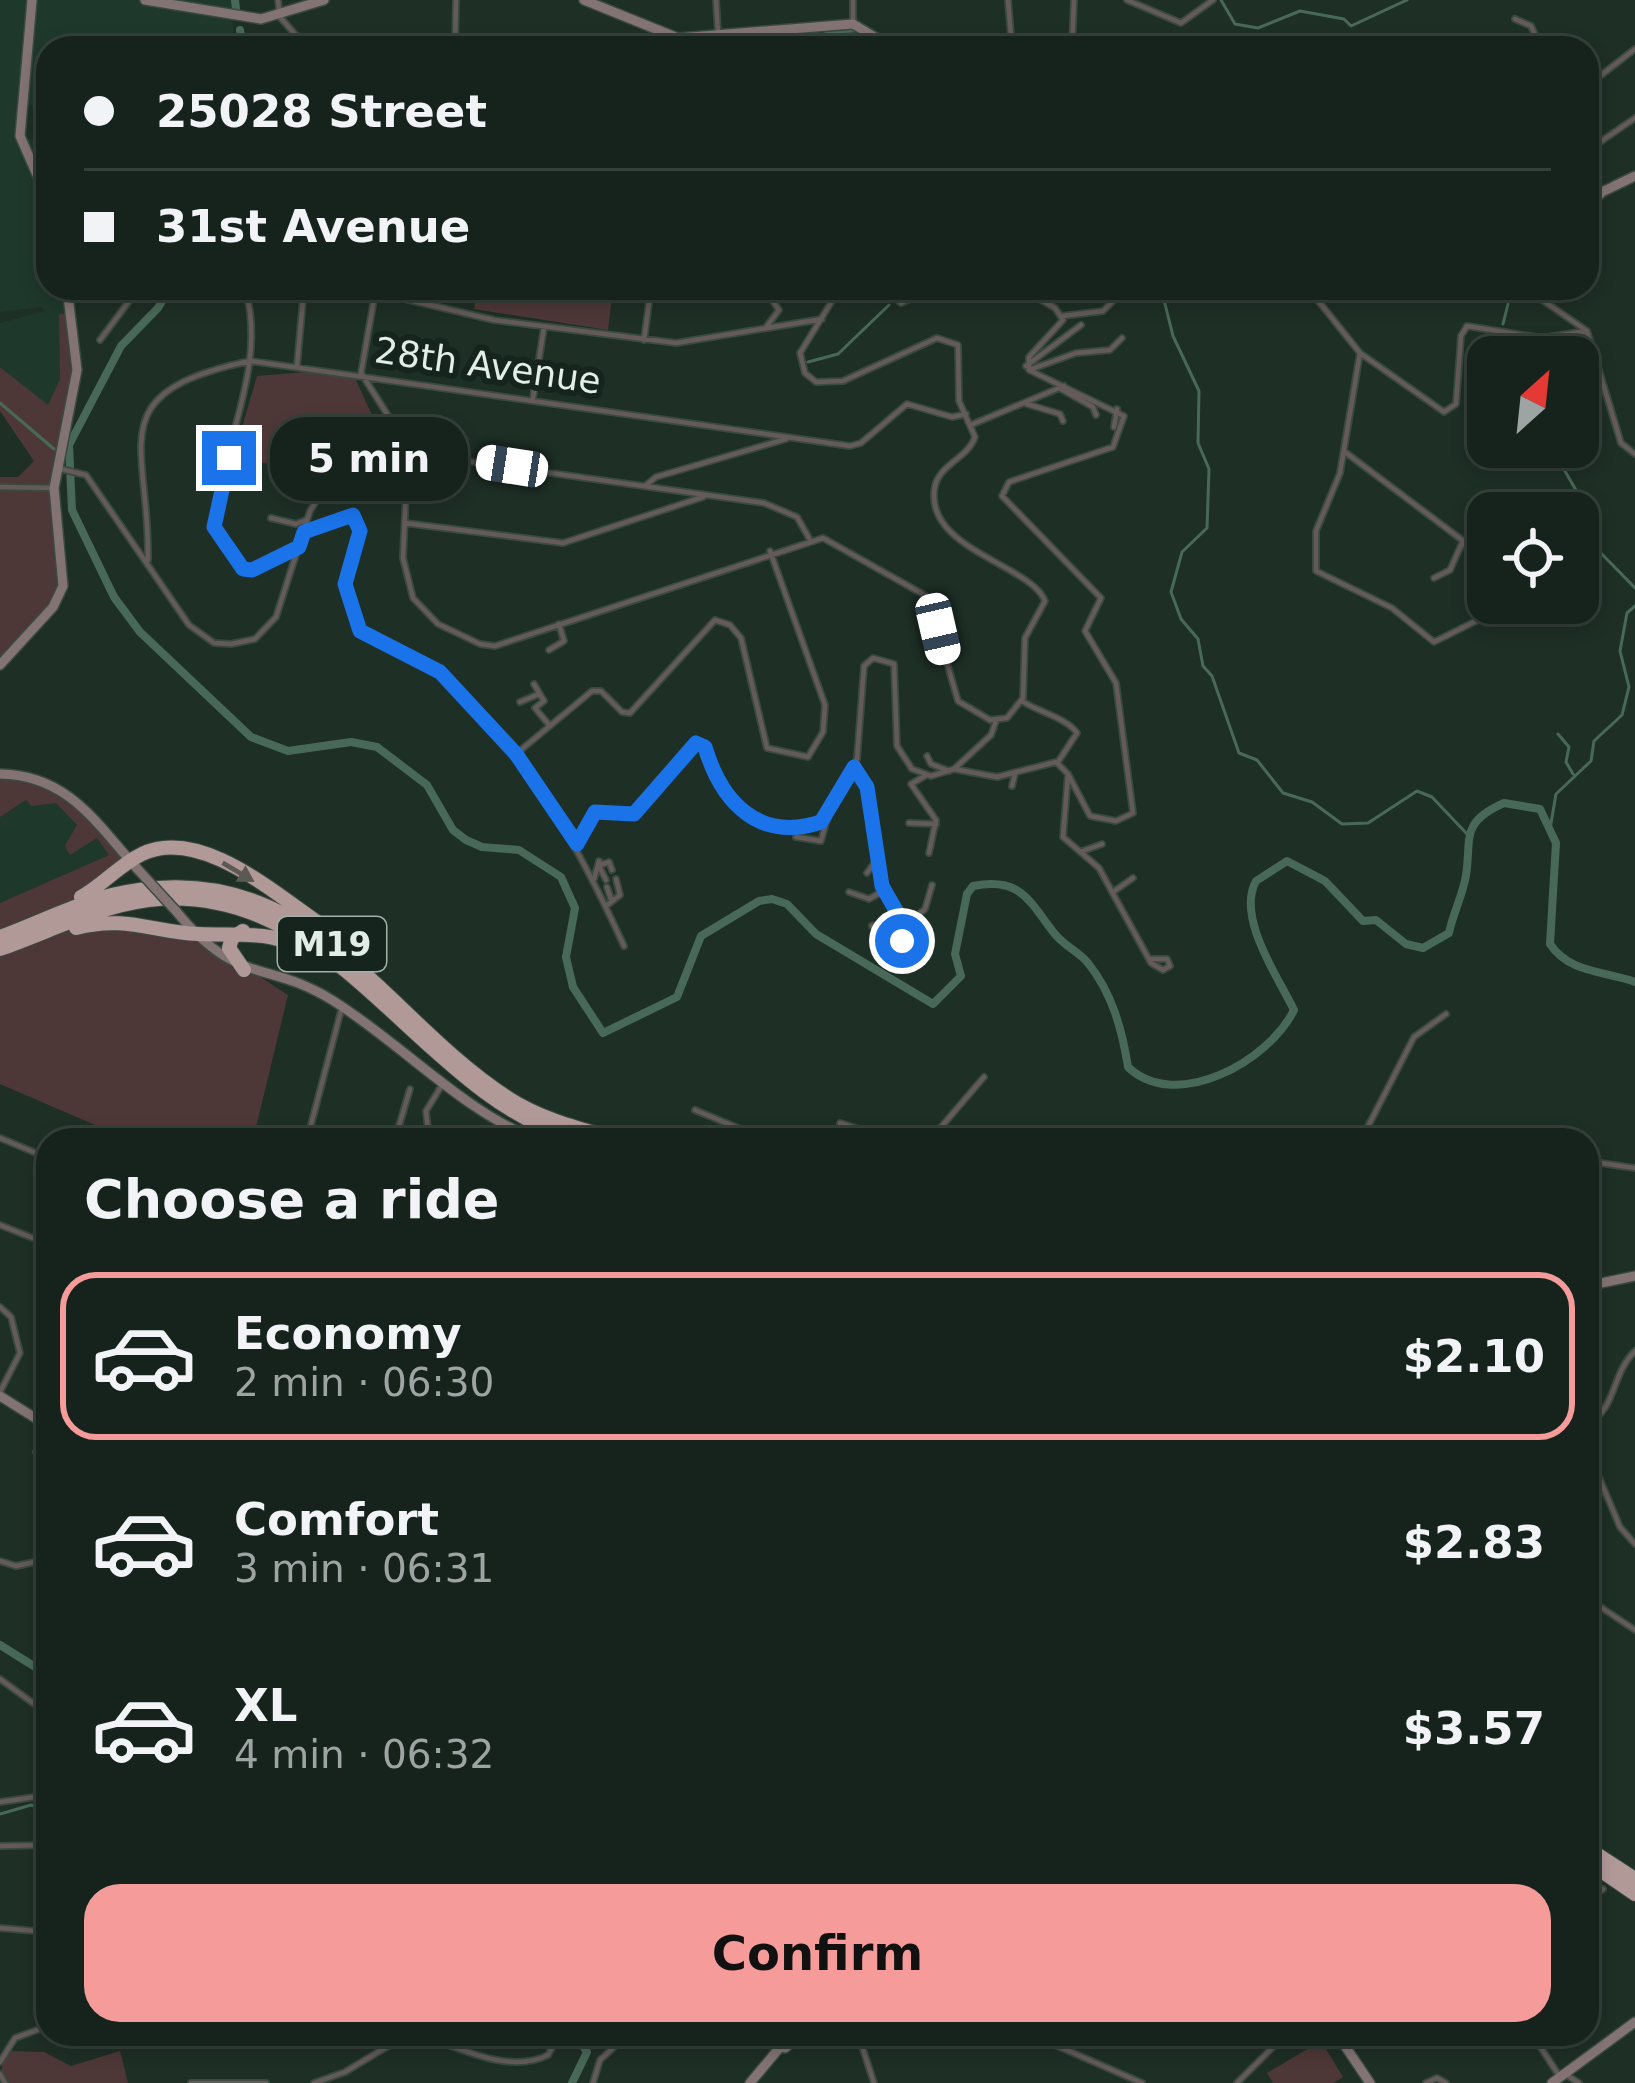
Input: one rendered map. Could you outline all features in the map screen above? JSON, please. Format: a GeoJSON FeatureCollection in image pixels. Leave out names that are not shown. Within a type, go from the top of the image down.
{"type":"FeatureCollection","features":[{"type":"Feature","properties":{"kind":"highway"},"geometry":{"type":"LineString","coordinates":[[0,936],[94,890],[129,860],[169,847],[209,855],[322,926],[411,1013]]}},
{"type":"Feature","properties":{"kind":"highway","name":"M19"},"geometry":{"type":"LineString","coordinates":[[0,936],[118,893],[165,887],[221,892],[262,903],[306,925],[511,1100],[581,1128]]}},
{"type":"Feature","properties":{"kind":"highway","name":"M19"},"geometry":{"type":"LineString","coordinates":[[0,952],[130,903],[177,899],[221,904],[264,917],[309,940],[508,1112],[547,1128]]}},
{"type":"Feature","properties":{"kind":"highway"},"geometry":{"type":"LineString","coordinates":[[165,926],[176,911]]}},
{"type":"Feature","properties":{"kind":"highway"},"geometry":{"type":"LineString","coordinates":[[0,952],[98,923],[165,926],[195,934],[243,931],[276,936],[310,952],[433,1049]]}},
{"type":"Feature","properties":{"kind":"highway"},"geometry":{"type":"LineString","coordinates":[[243,931],[232,938],[229,948],[244,970]]}},
{"type":"Feature","properties":{"kind":"highway"},"geometry":{"type":"LineString","coordinates":[[1599,1856],[1635,1879]]}},
{"type":"Feature","properties":{"kind":"highway"},"geometry":{"type":"LineString","coordinates":[[1599,1869],[1635,1894]]}},
{"type":"Feature","properties":{"kind":"street"},"geometry":{"type":"LineString","coordinates":[[32,0],[20,136],[36,173]]}},
{"type":"Feature","properties":{"kind":"street"},"geometry":{"type":"LineString","coordinates":[[150,0],[232,17],[280,17],[324,0]]}},
{"type":"Feature","properties":{"kind":"street"},"geometry":{"type":"LineString","coordinates":[[278,0],[280,17],[297,36]]}},
{"type":"Feature","properties":{"kind":"street"},"geometry":{"type":"LineString","coordinates":[[455,36],[456,0]]}},
{"type":"Feature","properties":{"kind":"street"},"geometry":{"type":"LineString","coordinates":[[584,0],[673,36]]}},
{"type":"Feature","properties":{"kind":"street"},"geometry":{"type":"LineString","coordinates":[[716,0],[718,36]]}},
{"type":"Feature","properties":{"kind":"street"},"geometry":{"type":"LineString","coordinates":[[853,0],[853,24]]}},
{"type":"Feature","properties":{"kind":"street"},"geometry":{"type":"LineString","coordinates":[[1008,0],[1011,36]]}},
{"type":"Feature","properties":{"kind":"street"},"geometry":{"type":"LineString","coordinates":[[1072,36],[1074,0]]}},
{"type":"Feature","properties":{"kind":"street"},"geometry":{"type":"LineString","coordinates":[[1127,0],[1181,23],[1213,0]]}},
{"type":"Feature","properties":{"kind":"street"},"geometry":{"type":"LineString","coordinates":[[1515,19],[1531,26],[1536,36]]}},
{"type":"Feature","properties":{"kind":"street"},"geometry":{"type":"LineString","coordinates":[[735,36],[853,24],[873,36]]}},
{"type":"Feature","properties":{"kind":"street"},"geometry":{"type":"LineString","coordinates":[[787,30],[790,36]]}},
{"type":"Feature","properties":{"kind":"street"},"geometry":{"type":"LineString","coordinates":[[1599,77],[1635,49]]}},
{"type":"Feature","properties":{"kind":"street"},"geometry":{"type":"LineString","coordinates":[[1599,143],[1635,118]]}},
{"type":"Feature","properties":{"kind":"street"},"geometry":{"type":"LineString","coordinates":[[1599,195],[1635,176]]}},
{"type":"Feature","properties":{"kind":"street"},"geometry":{"type":"LineString","coordinates":[[0,665],[61,593],[64,567],[54,488],[77,370],[69,300]]}},
{"type":"Feature","properties":{"kind":"street"},"geometry":{"type":"LineString","coordinates":[[100,340],[131,300]]}},
{"type":"Feature","properties":{"kind":"street"},"geometry":{"type":"LineString","coordinates":[[248,300],[253,315],[250,361],[214,530],[247,572],[299,547]]}},
{"type":"Feature","properties":{"kind":"street"},"geometry":{"type":"LineString","coordinates":[[297,366],[303,300]]}},
{"type":"Feature","properties":{"kind":"street"},"geometry":{"type":"LineString","coordinates":[[374,300],[361,374],[408,453],[404,565],[413,598],[438,624],[490,646],[809,538],[833,542],[928,597],[953,694],[968,710],[996,721],[1012,715],[1022,701],[1026,634],[1042,613],[1045,597],[1039,588],[955,537],[934,494],[941,473],[972,446],[973,424],[958,393],[959,350],[948,338],[931,340],[843,381],[816,382],[806,374],[800,353],[833,300]]}},
{"type":"Feature","properties":{"kind":"street"},"geometry":{"type":"LineString","coordinates":[[421,300],[544,327],[681,343],[822,319]]}},
{"type":"Feature","properties":{"kind":"street"},"geometry":{"type":"LineString","coordinates":[[644,340],[649,300]]}},
{"type":"Feature","properties":{"kind":"street"},"geometry":{"type":"LineString","coordinates":[[767,326],[778,310],[772,300]]}},
{"type":"Feature","properties":{"kind":"street"},"geometry":{"type":"LineString","coordinates":[[1039,300],[1062,316],[1098,312],[1114,300]]}},
{"type":"Feature","properties":{"kind":"street"},"geometry":{"type":"LineString","coordinates":[[1318,300],[1360,353],[1448,412],[1456,404],[1461,336],[1467,326],[1542,338],[1587,332]]}},
{"type":"Feature","properties":{"kind":"street"},"geometry":{"type":"LineString","coordinates":[[1542,300],[1587,332],[1621,443],[1635,454]]}},
{"type":"Feature","properties":{"kind":"street"},"geometry":{"type":"LineString","coordinates":[[1028,368],[1030,355],[1061,326],[1062,316]]}},
{"type":"Feature","properties":{"kind":"street"},"geometry":{"type":"LineString","coordinates":[[1028,368],[1081,325]]}},
{"type":"Feature","properties":{"kind":"street"},"geometry":{"type":"LineString","coordinates":[[533,399],[544,327]]}},
{"type":"Feature","properties":{"kind":"street"},"geometry":{"type":"LineString","coordinates":[[1028,368],[1076,353],[1110,350],[1122,338]]}},
{"type":"Feature","properties":{"kind":"street"},"geometry":{"type":"LineString","coordinates":[[1360,353],[1345,452],[1316,531],[1318,574],[1392,608],[1434,642],[1470,624]]}},
{"type":"Feature","properties":{"kind":"street","name":"28th Avenue"},"geometry":{"type":"LineString","coordinates":[[148,560],[138,460],[150,408],[170,386],[250,361],[855,446],[909,403],[952,417],[966,414]]}},
{"type":"Feature","properties":{"kind":"street"},"geometry":{"type":"LineString","coordinates":[[1028,368],[1094,407],[1096,415]]}},
{"type":"Feature","properties":{"kind":"street"},"geometry":{"type":"LineString","coordinates":[[973,424],[1063,388],[1117,409],[1124,427],[1111,449],[1009,482],[1002,490],[1007,504],[1101,598],[1085,632],[1116,683],[1133,814],[1116,821],[1088,814],[1058,763]]}},
{"type":"Feature","properties":{"kind":"street"},"geometry":{"type":"LineString","coordinates":[[1021,402],[1060,414],[1064,421]]}},
{"type":"Feature","properties":{"kind":"street"},"geometry":{"type":"LineString","coordinates":[[1114,427],[1117,409]]}},
{"type":"Feature","properties":{"kind":"street"},"geometry":{"type":"LineString","coordinates":[[645,486],[656,477],[789,436]]}},
{"type":"Feature","properties":{"kind":"street"},"geometry":{"type":"LineString","coordinates":[[60,469],[79,471],[148,560],[189,625],[214,643],[230,644],[256,639],[272,624],[307,520],[340,466],[403,439]]}},
{"type":"Feature","properties":{"kind":"street"},"geometry":{"type":"LineString","coordinates":[[1345,452],[1467,547]]}},
{"type":"Feature","properties":{"kind":"street"},"geometry":{"type":"LineString","coordinates":[[408,453],[778,507],[803,521],[809,538]]}},
{"type":"Feature","properties":{"kind":"street"},"geometry":{"type":"LineString","coordinates":[[0,487],[54,488]]}},
{"type":"Feature","properties":{"kind":"street"},"geometry":{"type":"LineString","coordinates":[[404,523],[566,543],[708,495]]}},
{"type":"Feature","properties":{"kind":"street"},"geometry":{"type":"LineString","coordinates":[[304,532],[347,514],[356,518],[360,531],[345,584],[360,631],[440,672],[516,754],[577,844],[609,903]]}},
{"type":"Feature","properties":{"kind":"street"},"geometry":{"type":"LineString","coordinates":[[271,518],[296,524],[307,520]]}},
{"type":"Feature","properties":{"kind":"street"},"geometry":{"type":"LineString","coordinates":[[1434,578],[1454,565],[1462,539]]}},
{"type":"Feature","properties":{"kind":"street"},"geometry":{"type":"LineString","coordinates":[[516,754],[596,690],[622,712],[630,712],[715,620],[741,638],[767,748],[808,757],[823,732],[825,705],[770,551]]}},
{"type":"Feature","properties":{"kind":"street"},"geometry":{"type":"LineString","coordinates":[[549,650],[564,640],[559,624]]}},
{"type":"Feature","properties":{"kind":"street"},"geometry":{"type":"LineString","coordinates":[[796,837],[820,841],[829,812],[854,767],[864,666],[870,659],[885,658],[894,664],[897,746],[912,770],[926,775]]}},
{"type":"Feature","properties":{"kind":"street"},"geometry":{"type":"LineString","coordinates":[[534,684],[544,701],[535,708],[550,726]]}},
{"type":"Feature","properties":{"kind":"street"},"geometry":{"type":"LineString","coordinates":[[520,702],[539,694]]}},
{"type":"Feature","properties":{"kind":"street"},"geometry":{"type":"LineString","coordinates":[[927,756],[932,764],[992,777],[1058,763],[1074,745],[1076,733],[1069,723],[1038,714],[1022,701]]}},
{"type":"Feature","properties":{"kind":"street"},"geometry":{"type":"LineString","coordinates":[[929,853],[936,824],[912,788],[914,779],[952,770],[991,734],[996,721]]}},
{"type":"Feature","properties":{"kind":"street"},"geometry":{"type":"LineString","coordinates":[[577,844],[595,812],[634,814],[696,743],[705,747],[721,787],[765,827],[781,830],[815,824],[829,812]]}},
{"type":"Feature","properties":{"kind":"street"},"geometry":{"type":"LineString","coordinates":[[854,767],[867,787],[883,890],[913,939]]}},
{"type":"Feature","properties":{"kind":"street"},"geometry":{"type":"LineString","coordinates":[[1012,786],[1016,774]]}},
{"type":"Feature","properties":{"kind":"street"},"geometry":{"type":"LineString","coordinates":[[1068,774],[1061,829],[1096,865],[1150,958]]}},
{"type":"Feature","properties":{"kind":"street"},"geometry":{"type":"LineString","coordinates":[[0,775],[28,776],[66,792],[195,934],[244,970],[309,989],[342,1006],[513,1128]]}},
{"type":"Feature","properties":{"kind":"street"},"geometry":{"type":"LineString","coordinates":[[909,823],[936,824]]}},
{"type":"Feature","properties":{"kind":"street"},"geometry":{"type":"LineString","coordinates":[[1080,853],[1102,844]]}},
{"type":"Feature","properties":{"kind":"street"},"geometry":{"type":"LineString","coordinates":[[867,873],[877,859]]}},
{"type":"Feature","properties":{"kind":"street"},"geometry":{"type":"LineString","coordinates":[[600,864],[609,862],[612,870]]}},
{"type":"Feature","properties":{"kind":"street"},"geometry":{"type":"LineString","coordinates":[[594,879],[600,864]]}},
{"type":"Feature","properties":{"kind":"street"},"geometry":{"type":"LineString","coordinates":[[600,864],[624,946]]}},
{"type":"Feature","properties":{"kind":"street"},"geometry":{"type":"LineString","coordinates":[[609,903],[620,895],[616,878]]}},
{"type":"Feature","properties":{"kind":"street"},"geometry":{"type":"LineString","coordinates":[[1113,892],[1132,878]]}},
{"type":"Feature","properties":{"kind":"street"},"geometry":{"type":"LineString","coordinates":[[872,926],[904,925],[925,909],[932,885]]}},
{"type":"Feature","properties":{"kind":"street"},"geometry":{"type":"LineString","coordinates":[[849,892],[869,898],[883,890]]}},
{"type":"Feature","properties":{"kind":"street"},"geometry":{"type":"LineString","coordinates":[[881,948],[899,944],[904,925]]}},
{"type":"Feature","properties":{"kind":"street"},"geometry":{"type":"LineString","coordinates":[[310,1128],[342,1006]]}},
{"type":"Feature","properties":{"kind":"street"},"geometry":{"type":"LineString","coordinates":[[1367,1128],[1414,1037],[1446,1014]]}},
{"type":"Feature","properties":{"kind":"street"},"geometry":{"type":"LineString","coordinates":[[940,1128],[984,1077]]}},
{"type":"Feature","properties":{"kind":"street"},"geometry":{"type":"LineString","coordinates":[[426,1128],[427,1106],[445,1081]]}},
{"type":"Feature","properties":{"kind":"street"},"geometry":{"type":"LineString","coordinates":[[395,1128],[410,1089]]}},
{"type":"Feature","properties":{"kind":"street"},"geometry":{"type":"LineString","coordinates":[[694,1110],[737,1128]]}},
{"type":"Feature","properties":{"kind":"street"},"geometry":{"type":"LineString","coordinates":[[840,1123],[857,1128]]}},
{"type":"Feature","properties":{"kind":"street"},"geometry":{"type":"LineString","coordinates":[[0,1138],[36,1153]]}},
{"type":"Feature","properties":{"kind":"street"},"geometry":{"type":"LineString","coordinates":[[1599,1163],[1635,1168]]}},
{"type":"Feature","properties":{"kind":"street"},"geometry":{"type":"LineString","coordinates":[[0,1225],[36,1239]]}},
{"type":"Feature","properties":{"kind":"street"},"geometry":{"type":"LineString","coordinates":[[1599,1284],[1635,1276]]}},
{"type":"Feature","properties":{"kind":"street"},"geometry":{"type":"LineString","coordinates":[[0,1307],[12,1320],[20,1353],[0,1394],[36,1418]]}},
{"type":"Feature","properties":{"kind":"street"},"geometry":{"type":"LineString","coordinates":[[1599,1415],[1606,1410],[1616,1372],[1635,1351]]}},
{"type":"Feature","properties":{"kind":"street"},"geometry":{"type":"LineString","coordinates":[[1599,1477],[1621,1527],[1635,1544]]}},
{"type":"Feature","properties":{"kind":"street"},"geometry":{"type":"LineString","coordinates":[[0,1562],[16,1566],[36,1562]]}},
{"type":"Feature","properties":{"kind":"street"},"geometry":{"type":"LineString","coordinates":[[1599,1606],[1635,1630]]}},
{"type":"Feature","properties":{"kind":"street"},"geometry":{"type":"LineString","coordinates":[[0,1678],[36,1705]]}},
{"type":"Feature","properties":{"kind":"street"},"geometry":{"type":"LineString","coordinates":[[0,1802],[36,1797]]}},
{"type":"Feature","properties":{"kind":"street"},"geometry":{"type":"LineString","coordinates":[[0,1846],[36,1844]]}},
{"type":"Feature","properties":{"kind":"street"},"geometry":{"type":"LineString","coordinates":[[1599,1892],[1603,1889]]}},
{"type":"Feature","properties":{"kind":"street"},"geometry":{"type":"LineString","coordinates":[[0,1928],[36,1931]]}},
{"type":"Feature","properties":{"kind":"street"},"geometry":{"type":"LineString","coordinates":[[1559,2078],[1635,2022]]}},
{"type":"Feature","properties":{"kind":"street"},"geometry":{"type":"LineString","coordinates":[[0,2062],[15,2038],[36,2030]]}},
{"type":"Feature","properties":{"kind":"street"},"geometry":{"type":"LineString","coordinates":[[314,2083],[334,2078],[388,2046]]}},
{"type":"Feature","properties":{"kind":"street"},"geometry":{"type":"LineString","coordinates":[[463,2046],[522,2062],[548,2056],[553,2046]]}},
{"type":"Feature","properties":{"kind":"street"},"geometry":{"type":"LineString","coordinates":[[593,2083],[600,2060],[615,2046]]}},
{"type":"Feature","properties":{"kind":"street"},"geometry":{"type":"LineString","coordinates":[[750,2083],[782,2046]]}},
{"type":"Feature","properties":{"kind":"street"},"geometry":{"type":"LineString","coordinates":[[775,2055],[786,2046]]}},
{"type":"Feature","properties":{"kind":"street"},"geometry":{"type":"LineString","coordinates":[[862,2046],[874,2083]]}},
{"type":"Feature","properties":{"kind":"street"},"geometry":{"type":"LineString","coordinates":[[1057,2046],[1142,2083]]}},
{"type":"Feature","properties":{"kind":"street"},"geometry":{"type":"LineString","coordinates":[[1238,2083],[1282,2046]]}},
{"type":"Feature","properties":{"kind":"street"},"geometry":{"type":"LineString","coordinates":[[1345,2046],[1370,2083]]}},
{"type":"Feature","properties":{"kind":"street"},"geometry":{"type":"LineString","coordinates":[[1539,2046],[1559,2078],[1579,2083]]}},
{"type":"Feature","properties":{"kind":"street"},"geometry":{"type":"LineString","coordinates":[[1249,2072],[1256,2083]]}},
{"type":"Feature","properties":{"kind":"street"},"geometry":{"type":"LineString","coordinates":[[0,2074],[4,2083]]}},
{"type":"Feature","properties":{"kind":"street"},"geometry":{"type":"LineString","coordinates":[[1426,2083],[1437,2078],[1446,2083]]}},
{"type":"Feature","properties":{"kind":"street"},"geometry":{"type":"LineString","coordinates":[[191,2083],[266,2083]]}},
{"type":"Feature","properties":{"kind":"shaded area"},"geometry":{"type":"Polygon","coordinates":[[[0,0],[232,0],[234,36],[36,36],[36,107],[27,105],[24,137],[36,140],[36,300],[68,300],[70,313],[59,315],[60,379],[48,406],[0,367],[0,323],[45,311],[42,307],[0,312],[0,0]]]}},
{"type":"Feature","properties":{"kind":"shaded area"},"geometry":{"type":"Polygon","coordinates":[[[476,300],[612,300],[608,330],[474,309],[476,300]]]}},
{"type":"Feature","properties":{"kind":"shaded area"},"geometry":{"type":"Polygon","coordinates":[[[70,313],[77,357],[54,488],[63,553],[58,597],[0,662],[0,477],[18,477],[34,461],[0,411],[0,367],[48,405],[60,379],[59,314],[70,313]]]}},
{"type":"Feature","properties":{"kind":"shaded area"},"geometry":{"type":"Polygon","coordinates":[[[318,371],[355,378],[383,439],[350,449],[316,472],[233,458],[257,376],[318,371]]]}},
{"type":"Feature","properties":{"kind":"shaded area"},"geometry":{"type":"Polygon","coordinates":[[[0,775],[56,786],[129,860],[94,890],[0,934],[0,903],[109,855],[97,838],[70,855],[65,846],[77,825],[56,803],[32,806],[26,800],[0,817],[0,775]]]}},
{"type":"Feature","properties":{"kind":"shaded area"},"geometry":{"type":"Polygon","coordinates":[[[26,800],[56,803],[69,811],[77,825],[71,854],[97,838],[109,855],[0,903],[0,817],[26,800]]]}},
{"type":"Feature","properties":{"kind":"shaded area"},"geometry":{"type":"Polygon","coordinates":[[[115,922],[195,934],[288,995],[256,1128],[102,1128],[0,1084],[0,940],[115,922]]]}},
{"type":"Feature","properties":{"kind":"shaded area"},"geometry":{"type":"Polygon","coordinates":[[[1313,2046],[1324,2046],[1343,2077],[1333,2083],[1273,2083],[1267,2073],[1313,2046]]]}},
{"type":"Feature","properties":{"kind":"shaded area"},"geometry":{"type":"Polygon","coordinates":[[[4,2051],[44,2052],[71,2066],[120,2051],[128,2083],[0,2083],[4,2051]]]}},
{"type":"Feature","properties":{"kind":"waterway"},"geometry":{"type":"LineString","coordinates":[[235,0],[236,9]]}},
{"type":"Feature","properties":{"kind":"waterway"},"geometry":{"type":"LineString","coordinates":[[1221,0],[1235,24],[1258,28],[1300,11],[1344,19],[1351,26],[1407,0]]}},
{"type":"Feature","properties":{"kind":"waterway"},"geometry":{"type":"LineString","coordinates":[[240,30],[241,36]]}},
{"type":"Feature","properties":{"kind":"waterway"},"geometry":{"type":"LineString","coordinates":[[818,36],[856,31]]}},
{"type":"Feature","properties":{"kind":"waterway"},"geometry":{"type":"LineString","coordinates":[[163,300],[121,346],[69,445],[72,510],[114,597],[140,632],[251,737],[288,751],[351,742],[377,747],[427,785],[453,830],[466,840],[482,847],[519,850],[561,877],[575,908],[566,957],[573,987],[603,1033],[677,997],[701,936],[759,901],[772,899],[787,904],[816,934],[933,1004],[961,976],[955,954],[967,894],[973,886],[1002,885],[1021,893],[1096,975],[1115,1012],[1128,1067],[1148,1080],[1195,1083],[1243,1063],[1282,1029],[1294,1010],[1255,929],[1251,896],[1256,881],[1287,861],[1325,881],[1363,921],[1376,920],[1406,944],[1423,948],[1449,933],[1465,882],[1474,825],[1504,803],[1540,809],[1556,843],[1550,944],[1577,966],[1635,982]]}},
{"type":"Feature","properties":{"kind":"waterway"},"geometry":{"type":"LineString","coordinates":[[1164,300],[1173,336],[1199,391],[1198,443],[1209,469],[1207,528],[1182,552],[1171,592],[1181,619],[1198,639],[1203,666],[1212,676],[1239,753],[1257,760],[1283,793],[1312,802],[1342,824],[1368,823],[1417,791],[1432,797],[1467,834]]}},
{"type":"Feature","properties":{"kind":"waterway"},"geometry":{"type":"LineString","coordinates":[[1503,324],[1508,304]]}},
{"type":"Feature","properties":{"kind":"waterway"},"geometry":{"type":"LineString","coordinates":[[808,362],[838,354],[889,305]]}},
{"type":"Feature","properties":{"kind":"waterway"},"geometry":{"type":"LineString","coordinates":[[0,403],[54,449]]}},
{"type":"Feature","properties":{"kind":"waterway"},"geometry":{"type":"LineString","coordinates":[[1563,468],[1580,497],[1584,524],[1595,547],[1635,588]]}},
{"type":"Feature","properties":{"kind":"waterway"},"geometry":{"type":"LineString","coordinates":[[1550,829],[1556,794],[1591,761],[1594,741],[1622,715],[1629,687],[1620,651],[1627,613],[1635,606]]}},
{"type":"Feature","properties":{"kind":"waterway"},"geometry":{"type":"LineString","coordinates":[[1558,734],[1569,747],[1566,762],[1573,774]]}},
{"type":"Feature","properties":{"kind":"waterway"},"geometry":{"type":"LineString","coordinates":[[0,1645],[36,1668]]}},
{"type":"Feature","properties":{"kind":"waterway"},"geometry":{"type":"LineString","coordinates":[[0,1814],[36,1806]]}},
{"type":"Feature","properties":{"kind":"waterway"},"geometry":{"type":"LineString","coordinates":[[572,2083],[587,2052],[583,2046]]}},
{"type":"Feature","properties":{"kind":"route"},"geometry":{"type":"LineString","coordinates":[[229,458],[214,527],[243,569],[247,572],[299,547],[304,532],[344,514],[353,515],[360,531],[345,584],[360,631],[440,672],[516,754],[577,844],[595,812],[634,814],[696,743],[705,747],[721,787],[761,824],[776,830],[821,822],[854,767],[867,787],[882,886],[906,928],[902,941]]}}]}
